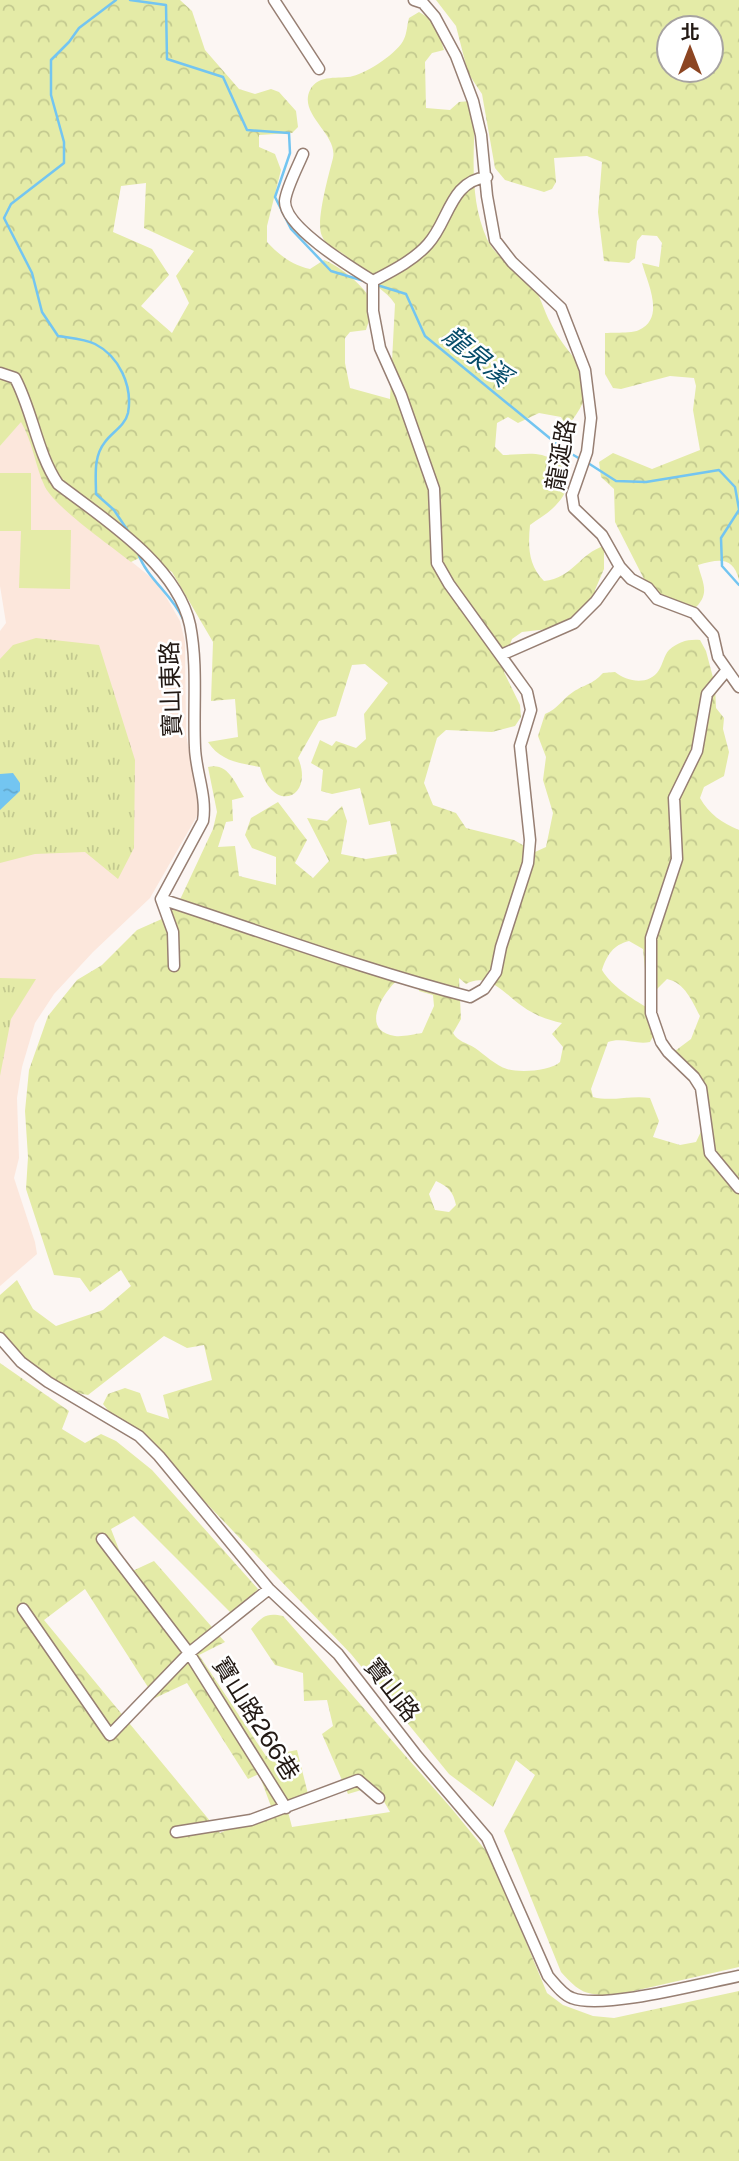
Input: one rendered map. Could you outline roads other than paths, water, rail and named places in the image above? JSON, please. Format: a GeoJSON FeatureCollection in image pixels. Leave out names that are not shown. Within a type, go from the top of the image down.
{"type":"FeatureCollection","features":[{"type":"Feature","properties":{"kind":"street"},"geometry":{"type":"LineString","coordinates":[[274,0],[319,69]]}},
{"type":"Feature","properties":{"kind":"street","name":"龍涎路"},"geometry":{"type":"LineString","coordinates":[[414,0],[423,4],[435,17],[456,56],[473,101],[481,135],[487,196],[495,240],[512,261],[561,308],[585,370],[591,418],[587,452],[572,495],[574,508],[602,535],[620,567],[631,579],[648,588],[657,599],[694,613],[713,635],[718,657],[739,687]]}},
{"type":"Feature","properties":{"kind":"street"},"geometry":{"type":"LineString","coordinates":[[303,154],[285,200],[288,212],[311,238],[373,281]]}},
{"type":"Feature","properties":{"kind":"street"},"geometry":{"type":"LineString","coordinates":[[373,281],[401,266],[428,244],[445,219],[453,198],[467,184],[486,177]]}},
{"type":"Feature","properties":{"kind":"street"},"geometry":{"type":"LineString","coordinates":[[160,899],[398,978],[470,997],[484,989],[496,972],[500,947],[528,863],[530,840],[520,746],[531,710],[527,692],[449,584],[437,563],[434,489],[401,395],[380,348],[373,311],[373,281]]}},
{"type":"Feature","properties":{"kind":"street","name":"寶山東路"},"geometry":{"type":"LineString","coordinates":[[0,373],[15,378],[26,400],[50,472],[58,484],[128,538],[161,572],[180,598],[189,624],[194,657],[195,750],[205,809],[203,821],[160,899]]}},
{"type":"Feature","properties":{"kind":"street"},"geometry":{"type":"LineString","coordinates":[[501,655],[574,623],[596,601],[620,567]]}},
{"type":"Feature","properties":{"kind":"street"},"geometry":{"type":"LineString","coordinates":[[727,670],[707,694],[697,751],[674,798],[677,859],[651,937],[651,1013],[668,1052],[694,1077],[701,1088],[710,1153],[739,1188]]}},
{"type":"Feature","properties":{"kind":"street"},"geometry":{"type":"LineString","coordinates":[[160,899],[173,932],[174,966]]}},
{"type":"Feature","properties":{"kind":"street","name":"寶山路"},"geometry":{"type":"LineString","coordinates":[[0,1338],[21,1362],[48,1382],[139,1436],[159,1456],[269,1589],[338,1654],[417,1756],[487,1838],[548,1976],[558,1987],[571,1998],[597,2002],[739,1976]]}},
{"type":"Feature","properties":{"kind":"street","name":"寶山路266巷"},"geometry":{"type":"LineString","coordinates":[[102,1539],[189,1653],[286,1808]]}},
{"type":"Feature","properties":{"kind":"street","name":"寶山路266巷"},"geometry":{"type":"LineString","coordinates":[[23,1609],[110,1735],[189,1653],[269,1589]]}},
{"type":"Feature","properties":{"kind":"street"},"geometry":{"type":"LineString","coordinates":[[176,1832],[251,1820],[358,1780],[379,1798]]}},
{"type":"Feature","properties":{"kind":"water"},"geometry":{"type":"Polygon","coordinates":[[[13,773],[20,783],[20,791],[0,810],[0,774],[13,773]]]}},
{"type":"Feature","properties":{"kind":"waterway"},"geometry":{"type":"LineString","coordinates":[[116,0],[79,28],[51,60],[51,95],[64,142],[64,163],[11,204],[4,218],[32,273],[42,312],[58,336],[82,340],[104,349],[117,364],[126,382],[128,413],[124,422],[101,448],[96,467],[96,494],[114,510],[128,531]]}},
{"type":"Feature","properties":{"kind":"waterway","name":"龍泉溪"},"geometry":{"type":"LineString","coordinates":[[130,0],[166,5],[167,59],[223,77],[247,130],[289,133],[290,153],[275,197],[291,229],[331,271],[364,281]]}},
{"type":"Feature","properties":{"kind":"waterway","name":"龍泉溪"},"geometry":{"type":"LineString","coordinates":[[377,285],[406,294],[425,336],[563,449],[582,460]]}},
{"type":"Feature","properties":{"kind":"waterway","name":"龍泉溪"},"geometry":{"type":"LineString","coordinates":[[588,463],[616,481],[646,482],[719,470],[735,487],[739,509]]}},
{"type":"Feature","properties":{"kind":"waterway","name":"龍泉溪"},"geometry":{"type":"LineString","coordinates":[[739,510],[721,538],[722,566],[739,585]]}},
{"type":"Feature","properties":{"kind":"waterway"},"geometry":{"type":"LineString","coordinates":[[138,553],[147,571],[173,602],[183,619]]}}]}
